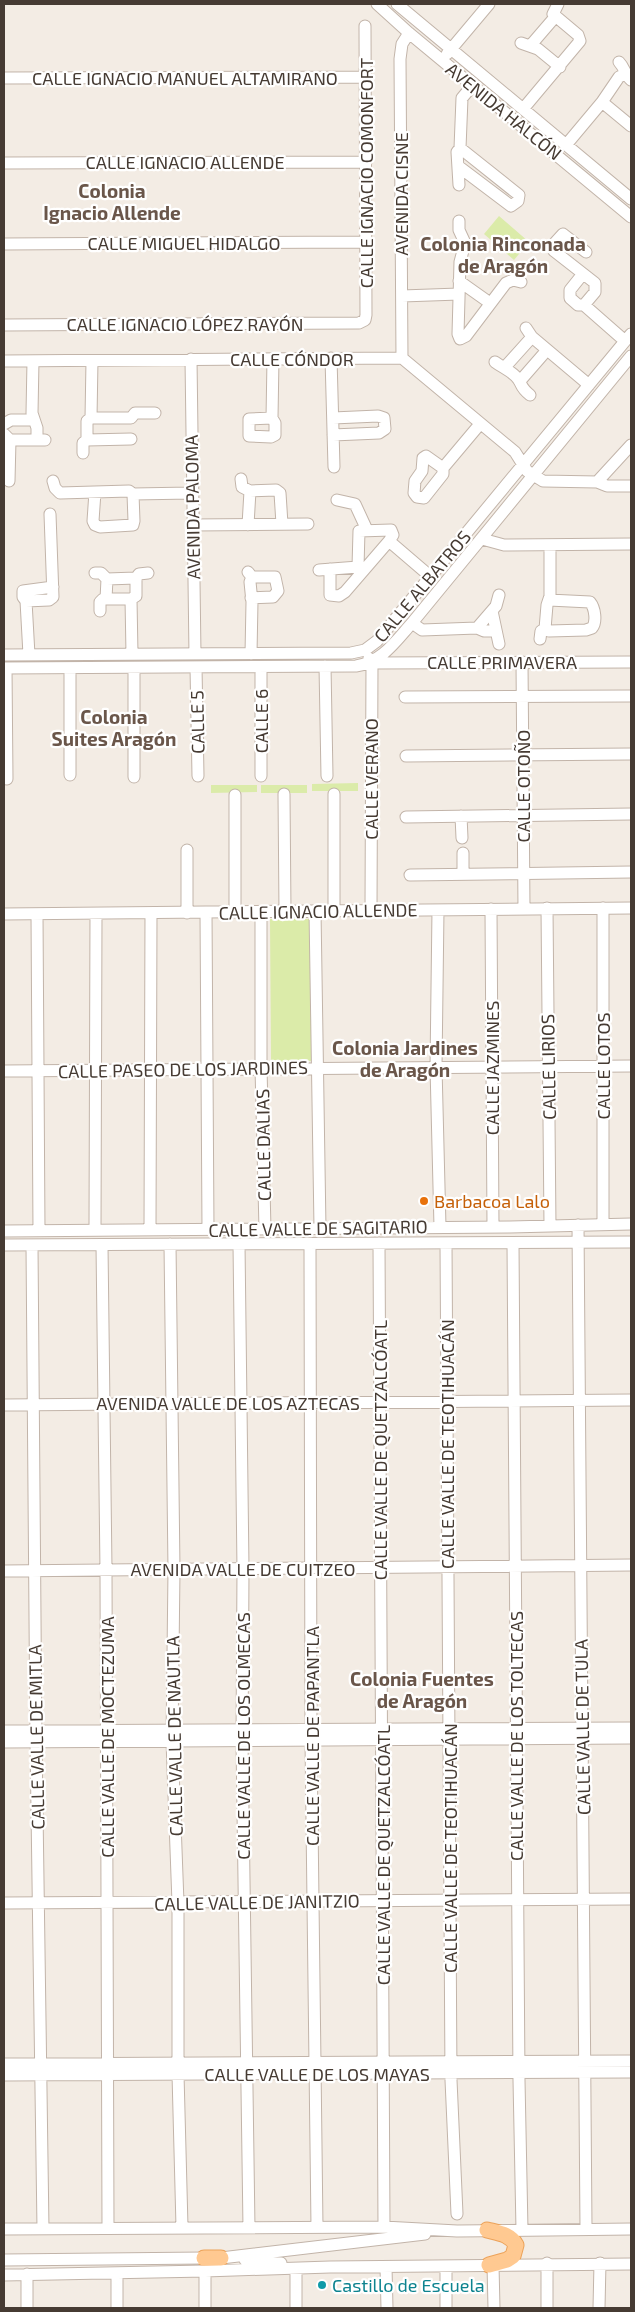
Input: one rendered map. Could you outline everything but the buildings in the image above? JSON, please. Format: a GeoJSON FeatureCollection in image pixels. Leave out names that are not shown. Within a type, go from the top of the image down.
{"type":"FeatureCollection","features":[{"type":"Feature","properties":{"kind":"main road"},"geometry":{"type":"LineString","coordinates":[[487,2230],[507,2235],[516,2245],[513,2256],[491,2265]]}},
{"type":"Feature","properties":{"kind":"main road"},"geometry":{"type":"LineString","coordinates":[[205,2265],[222,2258]]}},
{"type":"Feature","properties":{"kind":"street","name":"AVENIDA HALCÓN"},"geometry":{"type":"LineString","coordinates":[[377,4],[472,86],[631,217]]}},
{"type":"Feature","properties":{"kind":"street","name":"AVENIDA HALCÓN"},"geometry":{"type":"LineString","coordinates":[[398,4],[631,199]]}},
{"type":"Feature","properties":{"kind":"street"},"geometry":{"type":"LineString","coordinates":[[442,60],[489,4]]}},
{"type":"Feature","properties":{"kind":"street"},"geometry":{"type":"LineString","coordinates":[[523,109],[579,44],[580,39],[555,16],[553,11],[558,4]]}},
{"type":"Feature","properties":{"kind":"street"},"geometry":{"type":"LineString","coordinates":[[555,16],[525,45],[538,49],[560,67]]}},
{"type":"Feature","properties":{"kind":"street","name":"CALLE IGNACIO COMONFORT"},"geometry":{"type":"LineString","coordinates":[[365,26],[365,320]]}},
{"type":"Feature","properties":{"kind":"street","name":"AVENIDA CISNE"},"geometry":{"type":"LineString","coordinates":[[402,358],[400,59],[402,44],[409,33]]}},
{"type":"Feature","properties":{"kind":"street"},"geometry":{"type":"LineString","coordinates":[[566,145],[602,102],[619,77],[628,77],[619,62]]}},
{"type":"Feature","properties":{"kind":"street","name":"CALLE IGNACIO MANUEL ALTAMIRANO"},"geometry":{"type":"LineString","coordinates":[[4,78],[365,77]]}},
{"type":"Feature","properties":{"kind":"street"},"geometry":{"type":"LineString","coordinates":[[459,185],[457,152],[460,148],[462,98],[472,86]]}},
{"type":"Feature","properties":{"kind":"street"},"geometry":{"type":"LineString","coordinates":[[602,102],[631,126]]}},
{"type":"Feature","properties":{"kind":"street"},"geometry":{"type":"LineString","coordinates":[[458,166],[511,206],[518,201],[518,194],[460,148]]}},
{"type":"Feature","properties":{"kind":"street","name":"CALLE IGNACIO ALLENDE"},"geometry":{"type":"LineString","coordinates":[[4,163],[366,162]]}},
{"type":"Feature","properties":{"kind":"street"},"geometry":{"type":"LineString","coordinates":[[459,221],[459,230],[464,236],[465,248],[460,262],[459,281],[458,334],[462,340],[509,281],[521,282]]}},
{"type":"Feature","properties":{"kind":"street"},"geometry":{"type":"LineString","coordinates":[[584,305],[595,292],[594,281],[582,274],[554,251],[552,246],[563,234],[586,252]]}},
{"type":"Feature","properties":{"kind":"street","name":"CALLE MIGUEL HIDALGO"},"geometry":{"type":"LineString","coordinates":[[4,244],[364,242]]}},
{"type":"Feature","properties":{"kind":"street"},"geometry":{"type":"LineString","coordinates":[[582,274],[569,296],[578,305],[584,305],[628,338]]}},
{"type":"Feature","properties":{"kind":"street"},"geometry":{"type":"LineString","coordinates":[[459,281],[490,303]]}},
{"type":"Feature","properties":{"kind":"street"},"geometry":{"type":"LineString","coordinates":[[402,296],[459,294]]}},
{"type":"Feature","properties":{"kind":"street","name":"CALLE IGNACIO LÓPEZ RAYÓN"},"geometry":{"type":"LineString","coordinates":[[4,325],[359,323],[365,320]]}},
{"type":"Feature","properties":{"kind":"street"},"geometry":{"type":"LineString","coordinates":[[530,395],[522,388],[520,381],[500,365],[529,333],[590,385]]}},
{"type":"Feature","properties":{"kind":"street","name":"CALLE ALBATROS"},"geometry":{"type":"LineString","coordinates":[[4,655],[351,653],[365,650],[377,641],[628,338]]}},
{"type":"Feature","properties":{"kind":"street"},"geometry":{"type":"LineString","coordinates":[[520,381],[548,350]]}},
{"type":"Feature","properties":{"kind":"street","name":"CALLE ALBATROS"},"geometry":{"type":"LineString","coordinates":[[5,668],[356,666],[372,663],[388,650],[412,623],[631,356]]}},
{"type":"Feature","properties":{"kind":"street"},"geometry":{"type":"LineString","coordinates":[[331,358],[334,467]]}},
{"type":"Feature","properties":{"kind":"street"},"geometry":{"type":"LineString","coordinates":[[402,358],[516,452],[522,465],[533,476],[547,482],[597,482],[607,486],[631,486]]}},
{"type":"Feature","properties":{"kind":"street","name":"CALLE CÓNDOR"},"geometry":{"type":"LineString","coordinates":[[4,361],[402,358]]}},
{"type":"Feature","properties":{"kind":"street","name":"AVENIDA PALOMA"},"geometry":{"type":"LineString","coordinates":[[191,359],[191,493],[195,654]]}},
{"type":"Feature","properties":{"kind":"street"},"geometry":{"type":"LineString","coordinates":[[272,418],[273,359]]}},
{"type":"Feature","properties":{"kind":"street"},"geometry":{"type":"LineString","coordinates":[[9,481],[7,438],[41,440],[34,420],[33,361]]}},
{"type":"Feature","properties":{"kind":"street"},"geometry":{"type":"LineString","coordinates":[[83,454],[83,443],[87,440],[87,421],[91,418],[92,361]]}},
{"type":"Feature","properties":{"kind":"street"},"geometry":{"type":"LineString","coordinates":[[91,418],[130,418],[136,413],[155,413]]}},
{"type":"Feature","properties":{"kind":"street"},"geometry":{"type":"LineString","coordinates":[[333,418],[378,416],[384,418],[386,422],[385,429],[379,433],[333,435]]}},
{"type":"Feature","properties":{"kind":"street"},"geometry":{"type":"LineString","coordinates":[[87,440],[134,443],[130,418]]}},
{"type":"Feature","properties":{"kind":"street"},"geometry":{"type":"LineString","coordinates":[[4,424],[11,420],[34,420]]}},
{"type":"Feature","properties":{"kind":"street"},"geometry":{"type":"LineString","coordinates":[[443,468],[480,424]]}},
{"type":"Feature","properties":{"kind":"street"},"geometry":{"type":"LineString","coordinates":[[597,482],[631,445]]}},
{"type":"Feature","properties":{"kind":"street"},"geometry":{"type":"LineString","coordinates":[[241,479],[243,489],[250,491],[276,490],[280,492],[282,524]]}},
{"type":"Feature","properties":{"kind":"street"},"geometry":{"type":"LineString","coordinates":[[53,481],[55,488],[60,493],[129,491],[134,494],[191,493]]}},
{"type":"Feature","properties":{"kind":"street"},"geometry":{"type":"LineString","coordinates":[[248,525],[250,491]]}},
{"type":"Feature","properties":{"kind":"street"},"geometry":{"type":"LineString","coordinates":[[95,492],[93,521],[95,525],[100,527],[133,525],[134,494]]}},
{"type":"Feature","properties":{"kind":"street"},"geometry":{"type":"LineString","coordinates":[[337,500],[355,504],[367,530]]}},
{"type":"Feature","properties":{"kind":"street"},"geometry":{"type":"LineString","coordinates":[[29,655],[26,601],[23,597],[24,590],[53,587],[50,514]]}},
{"type":"Feature","properties":{"kind":"street"},"geometry":{"type":"LineString","coordinates":[[192,525],[308,524]]}},
{"type":"Feature","properties":{"kind":"street"},"geometry":{"type":"LineString","coordinates":[[360,569],[324,570],[331,596],[338,597],[345,592],[360,569],[389,541],[394,534],[391,530],[361,530],[358,533],[360,569]]}},
{"type":"Feature","properties":{"kind":"street"},"geometry":{"type":"LineString","coordinates":[[482,539],[498,544],[550,546],[631,544]]}},
{"type":"Feature","properties":{"kind":"street"},"geometry":{"type":"LineString","coordinates":[[389,541],[430,577]]}},
{"type":"Feature","properties":{"kind":"street"},"geometry":{"type":"LineString","coordinates":[[549,600],[590,602],[594,610],[593,634],[586,630],[548,631],[543,634],[549,600],[550,546]]}},
{"type":"Feature","properties":{"kind":"street"},"geometry":{"type":"LineString","coordinates":[[95,573],[101,573],[107,579],[136,578],[139,574],[148,573]]}},
{"type":"Feature","properties":{"kind":"street"},"geometry":{"type":"LineString","coordinates":[[251,598],[273,597],[278,591],[275,577],[250,575],[251,654]]}},
{"type":"Feature","properties":{"kind":"street"},"geometry":{"type":"LineString","coordinates":[[100,611],[100,602],[106,598],[131,599],[136,596],[136,578]]}},
{"type":"Feature","properties":{"kind":"street"},"geometry":{"type":"LineString","coordinates":[[106,598],[107,579]]}},
{"type":"Feature","properties":{"kind":"street"},"geometry":{"type":"LineString","coordinates":[[477,628],[498,602],[499,595]]}},
{"type":"Feature","properties":{"kind":"street"},"geometry":{"type":"LineString","coordinates":[[131,599],[132,654]]}},
{"type":"Feature","properties":{"kind":"street"},"geometry":{"type":"LineString","coordinates":[[492,610],[499,644]]}},
{"type":"Feature","properties":{"kind":"street"},"geometry":{"type":"LineString","coordinates":[[412,623],[422,630],[477,628],[482,631],[495,631]]}},
{"type":"Feature","properties":{"kind":"street","name":"CALLE VERANO"},"geometry":{"type":"LineString","coordinates":[[365,650],[372,663],[370,911]]}},
{"type":"Feature","properties":{"kind":"street","name":"CALLE OTOÑO"},"geometry":{"type":"LineString","coordinates":[[522,662],[524,697],[524,909]]}},
{"type":"Feature","properties":{"kind":"street","name":"CALLE PRIMAVERA"},"geometry":{"type":"LineString","coordinates":[[372,663],[631,662]]}},
{"type":"Feature","properties":{"kind":"street"},"geometry":{"type":"LineString","coordinates":[[325,666],[327,776]]}},
{"type":"Feature","properties":{"kind":"street","name":"CALLE 5"},"geometry":{"type":"LineString","coordinates":[[196,667],[198,776]]}},
{"type":"Feature","properties":{"kind":"street","name":"CALLE 6"},"geometry":{"type":"LineString","coordinates":[[261,667],[261,776]]}},
{"type":"Feature","properties":{"kind":"street"},"geometry":{"type":"LineString","coordinates":[[5,668],[7,779]]}},
{"type":"Feature","properties":{"kind":"street"},"geometry":{"type":"LineString","coordinates":[[70,668],[70,775]]}},
{"type":"Feature","properties":{"kind":"street"},"geometry":{"type":"LineString","coordinates":[[134,668],[134,777]]}},
{"type":"Feature","properties":{"kind":"street"},"geometry":{"type":"LineString","coordinates":[[405,697],[631,696]]}},
{"type":"Feature","properties":{"kind":"street"},"geometry":{"type":"LineString","coordinates":[[406,756],[631,754]]}},
{"type":"Feature","properties":{"kind":"street"},"geometry":{"type":"LineString","coordinates":[[284,794],[285,912]]}},
{"type":"Feature","properties":{"kind":"street"},"geometry":{"type":"LineString","coordinates":[[334,794],[334,911]]}},
{"type":"Feature","properties":{"kind":"street"},"geometry":{"type":"LineString","coordinates":[[235,795],[235,912]]}},
{"type":"Feature","properties":{"kind":"street"},"geometry":{"type":"LineString","coordinates":[[406,817],[631,814]]}},
{"type":"Feature","properties":{"kind":"street"},"geometry":{"type":"LineString","coordinates":[[461,816],[462,838]]}},
{"type":"Feature","properties":{"kind":"street"},"geometry":{"type":"LineString","coordinates":[[187,850],[187,912]]}},
{"type":"Feature","properties":{"kind":"street"},"geometry":{"type":"LineString","coordinates":[[463,853],[463,874]]}},
{"type":"Feature","properties":{"kind":"street"},"geometry":{"type":"LineString","coordinates":[[410,875],[631,872]]}},
{"type":"Feature","properties":{"kind":"street","name":"CALLE LIRIOS"},"geometry":{"type":"LineString","coordinates":[[547,908],[550,1226]]}},
{"type":"Feature","properties":{"kind":"street","name":"CALLE LOTOS"},"geometry":{"type":"LineString","coordinates":[[603,908],[603,1224]]}},
{"type":"Feature","properties":{"kind":"street","name":"CALLE IGNACIO ALLENDE"},"geometry":{"type":"LineString","coordinates":[[4,914],[631,908]]}},
{"type":"Feature","properties":{"kind":"street","name":"CALLE JAZMINES"},"geometry":{"type":"LineString","coordinates":[[491,909],[493,1227]]}},
{"type":"Feature","properties":{"kind":"street"},"geometry":{"type":"LineString","coordinates":[[438,910],[436,1067],[440,1226]]}},
{"type":"Feature","properties":{"kind":"street"},"geometry":{"type":"LineString","coordinates":[[315,911],[320,1228]]}},
{"type":"Feature","properties":{"kind":"street"},"geometry":{"type":"LineString","coordinates":[[206,912],[208,1230]]}},
{"type":"Feature","properties":{"kind":"street","name":"CALLE DALIAS"},"geometry":{"type":"LineString","coordinates":[[260,912],[265,1229]]}},
{"type":"Feature","properties":{"kind":"street"},"geometry":{"type":"LineString","coordinates":[[150,1230],[151,913]]}},
{"type":"Feature","properties":{"kind":"street"},"geometry":{"type":"LineString","coordinates":[[37,914],[39,1230]]}},
{"type":"Feature","properties":{"kind":"street"},"geometry":{"type":"LineString","coordinates":[[94,1230],[96,914]]}},
{"type":"Feature","properties":{"kind":"street","name":"CALLE PASEO DE LOS JARDINES"},"geometry":{"type":"LineString","coordinates":[[4,1071],[631,1066]]}},
{"type":"Feature","properties":{"kind":"street","name":"CALLE VALLE DE SAGITARIO"},"geometry":{"type":"LineString","coordinates":[[4,1231],[631,1224]]}},
{"type":"Feature","properties":{"kind":"street","name":"CALLE VALLE DE TULA"},"geometry":{"type":"LineString","coordinates":[[578,1225],[586,2228]]}},
{"type":"Feature","properties":{"kind":"street","name":"CALLE VALLE DE SAGITARIO"},"geometry":{"type":"LineString","coordinates":[[4,1245],[631,1242]]}},
{"type":"Feature","properties":{"kind":"street","name":"CALLE VALLE DE TEOTIHUACÁN"},"geometry":{"type":"LineString","coordinates":[[446,1243],[451,2068],[457,2214]]}},
{"type":"Feature","properties":{"kind":"street","name":"CALLE VALLE DE LOS TOLTECAS"},"geometry":{"type":"LineString","coordinates":[[513,1243],[517,1900],[522,2230]]}},
{"type":"Feature","properties":{"kind":"street","name":"CALLE VALLE DE NAUTLA"},"geometry":{"type":"LineString","coordinates":[[170,1244],[174,1570],[172,1736],[178,1902],[178,2068],[182,2227]]}},
{"type":"Feature","properties":{"kind":"street","name":"CALLE VALLE DE LOS OLMECAS"},"geometry":{"type":"LineString","coordinates":[[239,1244],[242,1403],[242,1736],[249,2228]]}},
{"type":"Feature","properties":{"kind":"street","name":"CALLE VALLE DE PAPANTLA"},"geometry":{"type":"LineString","coordinates":[[310,1244],[311,1735],[318,2227]]}},
{"type":"Feature","properties":{"kind":"street","name":"CALLE VALLE DE QUETZALCÓATL"},"geometry":{"type":"LineString","coordinates":[[379,1244],[384,2227]]}},
{"type":"Feature","properties":{"kind":"street","name":"CALLE VALLE DE MITLA"},"geometry":{"type":"LineString","coordinates":[[32,1245],[43,2229]]}},
{"type":"Feature","properties":{"kind":"street","name":"CALLE VALLE DE MOCTEZUMA"},"geometry":{"type":"LineString","coordinates":[[102,1245],[102,1404],[106,1570],[108,2228]]}},
{"type":"Feature","properties":{"kind":"street","name":"AVENIDA VALLE DE LOS AZTECAS"},"geometry":{"type":"LineString","coordinates":[[4,1405],[631,1400]]}},
{"type":"Feature","properties":{"kind":"street","name":"AVENIDA VALLE DE CUITZEO"},"geometry":{"type":"LineString","coordinates":[[4,1571],[631,1565]]}},
{"type":"Feature","properties":{"kind":"street"},"geometry":{"type":"LineString","coordinates":[[4,1731],[36,1736],[242,1736],[583,1733],[631,1728]]}},
{"type":"Feature","properties":{"kind":"street"},"geometry":{"type":"LineString","coordinates":[[583,1733],[631,1738]]}},
{"type":"Feature","properties":{"kind":"street"},"geometry":{"type":"LineString","coordinates":[[4,1742],[36,1736]]}},
{"type":"Feature","properties":{"kind":"street","name":"CALLE VALLE DE JANITZIO"},"geometry":{"type":"LineString","coordinates":[[4,1903],[108,1904],[245,1901],[631,1899]]}},
{"type":"Feature","properties":{"kind":"street","name":"CALLE VALLE DE LOS MAYAS"},"geometry":{"type":"LineString","coordinates":[[585,2067],[631,2061]]}},
{"type":"Feature","properties":{"kind":"street","name":"CALLE VALLE DE LOS MAYAS"},"geometry":{"type":"LineString","coordinates":[[4,2064],[40,2069],[585,2067],[631,2072]]}},
{"type":"Feature","properties":{"kind":"street","name":"CALLE VALLE DE LOS MAYAS"},"geometry":{"type":"LineString","coordinates":[[4,2076],[40,2069]]}},
{"type":"Feature","properties":{"kind":"street"},"geometry":{"type":"LineString","coordinates":[[4,2229],[384,2227],[457,2231]]}},
{"type":"Feature","properties":{"kind":"street"},"geometry":{"type":"LineString","coordinates":[[222,2258],[457,2231],[586,2228],[631,2229]]}},
{"type":"Feature","properties":{"kind":"street"},"geometry":{"type":"LineString","coordinates":[[222,2258],[330,2267]]}},
{"type":"Feature","properties":{"kind":"street"},"geometry":{"type":"LineString","coordinates":[[4,2260],[296,2269],[547,2263],[631,2264]]}},
{"type":"Feature","properties":{"kind":"street"},"geometry":{"type":"LineString","coordinates":[[547,2263],[547,2308]]}},
{"type":"Feature","properties":{"kind":"street"},"geometry":{"type":"LineString","coordinates":[[599,2308],[600,2263]]}},
{"type":"Feature","properties":{"kind":"street"},"geometry":{"type":"LineString","coordinates":[[4,2275],[117,2273],[205,2265]]}},
{"type":"Feature","properties":{"kind":"street"},"geometry":{"type":"LineString","coordinates":[[205,2265],[206,2308]]}},
{"type":"Feature","properties":{"kind":"street"},"geometry":{"type":"LineString","coordinates":[[491,2265],[494,2308]]}},
{"type":"Feature","properties":{"kind":"street"},"geometry":{"type":"LineString","coordinates":[[386,2266],[387,2308]]}},
{"type":"Feature","properties":{"kind":"street"},"geometry":{"type":"LineString","coordinates":[[446,2266],[446,2308]]}},
{"type":"Feature","properties":{"kind":"street"},"geometry":{"type":"LineString","coordinates":[[296,2269],[296,2308]]}},
{"type":"Feature","properties":{"kind":"street"},"geometry":{"type":"LineString","coordinates":[[117,2273],[117,2308]]}},
{"type":"Feature","properties":{"kind":"street"},"geometry":{"type":"LineString","coordinates":[[26,2274],[27,2308]]}},
{"type":"Feature","properties":{"kind":"green space"},"geometry":{"type":"Polygon","coordinates":[[[499,216],[529,242],[514,260],[484,234],[499,216]]]}},
{"type":"Feature","properties":{"kind":"green space"},"geometry":{"type":"Polygon","coordinates":[[[358,783],[358,791],[312,791],[312,784],[358,783]]]}},
{"type":"Feature","properties":{"kind":"green space"},"geometry":{"type":"Polygon","coordinates":[[[211,785],[257,785],[257,792],[211,793],[211,785]]]}},
{"type":"Feature","properties":{"kind":"green space"},"geometry":{"type":"Polygon","coordinates":[[[261,785],[307,785],[307,793],[261,793],[261,785]]]}},
{"type":"Feature","properties":{"kind":"green space"},"geometry":{"type":"Polygon","coordinates":[[[270,919],[310,919],[312,1061],[271,1062],[270,919]]]}},
{"type":"Feature","properties":{"kind":"place","name":"Barbacoa Lalo"},"geometry":{"type":"Point","coordinates":[424,1201]}},
{"type":"Feature","properties":{"kind":"place","name":"Castillo de Escuela"},"geometry":{"type":"Point","coordinates":[322,2285]}},
{"type":"Feature","properties":{"kind":"district","name":"Colonia Ignacio Allende"},"geometry":{"type":"Point","coordinates":[112,201]}},
{"type":"Feature","properties":{"kind":"district","name":"Colonia Rinconada de Aragón"},"geometry":{"type":"Point","coordinates":[503,254]}},
{"type":"Feature","properties":{"kind":"district","name":"Colonia Suites Aragón"},"geometry":{"type":"Point","coordinates":[114,727]}},
{"type":"Feature","properties":{"kind":"district","name":"Colonia Jardines de Aragón"},"geometry":{"type":"Point","coordinates":[405,1058]}},
{"type":"Feature","properties":{"kind":"district","name":"Colonia Fuentes de Aragón"},"geometry":{"type":"Point","coordinates":[422,1689]}}]}
